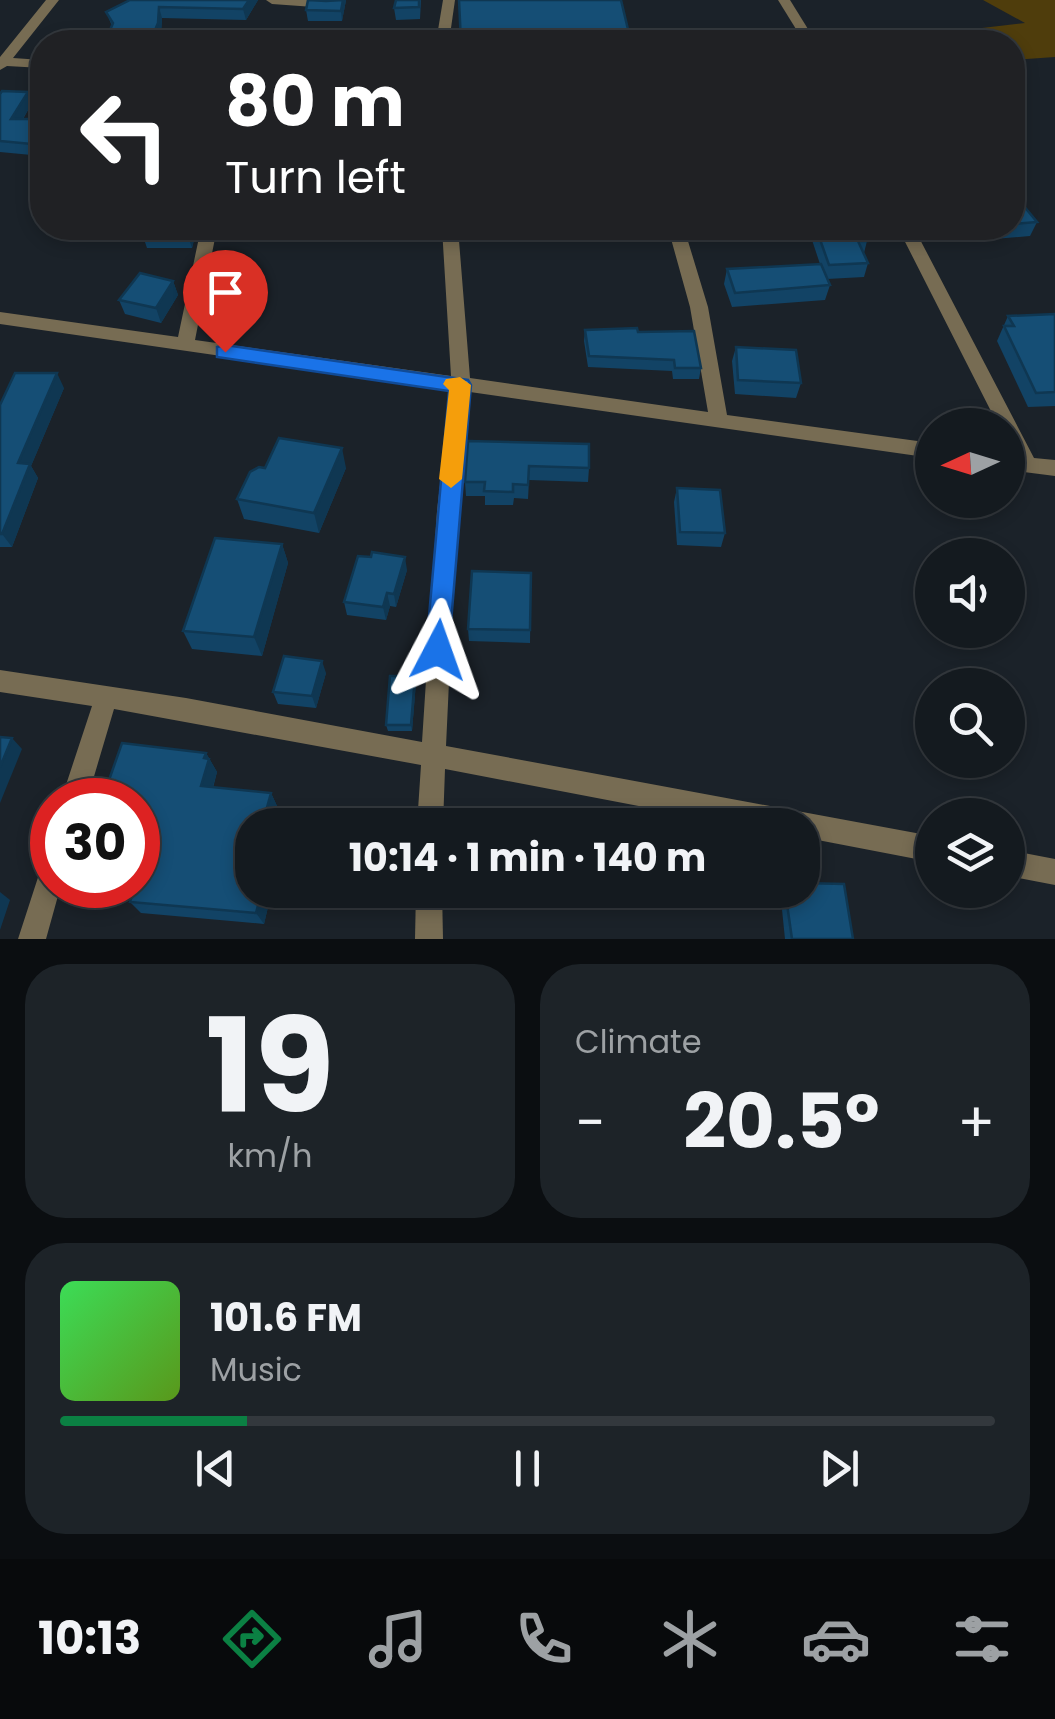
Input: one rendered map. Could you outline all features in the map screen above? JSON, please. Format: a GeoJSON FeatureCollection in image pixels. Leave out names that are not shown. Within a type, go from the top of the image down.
{"type":"FeatureCollection","features":[{"type":"Feature","properties":{"kind":"street"},"geometry":{"type":"LineString","coordinates":[[2,64],[54,0]]}},
{"type":"Feature","properties":{"kind":"street"},"geometry":{"type":"LineString","coordinates":[[272,0],[328,4]]}},
{"type":"Feature","properties":{"kind":"street"},"geometry":{"type":"LineString","coordinates":[[444,30],[449,0]]}},
{"type":"Feature","properties":{"kind":"street"},"geometry":{"type":"LineString","coordinates":[[784,0],[803,30]]}},
{"type":"Feature","properties":{"kind":"street"},"geometry":{"type":"LineString","coordinates":[[2,64],[30,64]]}},
{"type":"Feature","properties":{"kind":"street"},"geometry":{"type":"LineString","coordinates":[[186,346],[207,240]]}},
{"type":"Feature","properties":{"kind":"street"},"geometry":{"type":"LineString","coordinates":[[430,808],[460,385],[451,240]]}},
{"type":"Feature","properties":{"kind":"street"},"geometry":{"type":"LineString","coordinates":[[680,240],[700,307],[719,421]]}},
{"type":"Feature","properties":{"kind":"street"},"geometry":{"type":"LineString","coordinates":[[912,240],[992,408]]}},
{"type":"Feature","properties":{"kind":"street"},"geometry":{"type":"LineString","coordinates":[[0,318],[915,449]]}},
{"type":"Feature","properties":{"kind":"street"},"geometry":{"type":"LineString","coordinates":[[1025,465],[1053,472]]}},
{"type":"Feature","properties":{"kind":"street"},"geometry":{"type":"LineString","coordinates":[[0,681],[432,755],[915,845]]}},
{"type":"Feature","properties":{"kind":"street"},"geometry":{"type":"LineString","coordinates":[[81,778],[106,697]]}},
{"type":"Feature","properties":{"kind":"street"},"geometry":{"type":"LineString","coordinates":[[1025,866],[1055,872]]}},
{"type":"Feature","properties":{"kind":"street"},"geometry":{"type":"LineString","coordinates":[[32,939],[41,908]]}},
{"type":"Feature","properties":{"kind":"street"},"geometry":{"type":"LineString","coordinates":[[429,908],[429,939]]}},
{"type":"Feature","properties":{"kind":"shaded area"},"geometry":{"type":"Polygon","coordinates":[[[983,0],[1055,0],[1055,57],[1025,59],[1025,30],[965,30],[1025,23],[983,0]]]}},
{"type":"Feature","properties":{"kind":"building"},"geometry":{"type":"Polygon","coordinates":[[[130,0],[249,0],[243,9],[159,7],[155,30],[110,30],[113,23],[106,12],[130,0]]]}},
{"type":"Feature","properties":{"kind":"building"},"geometry":{"type":"Polygon","coordinates":[[[308,0],[343,0],[341,11],[306,10],[308,0]]]}},
{"type":"Feature","properties":{"kind":"building"},"geometry":{"type":"Polygon","coordinates":[[[396,0],[419,0],[419,7],[394,8],[396,0]]]}},
{"type":"Feature","properties":{"kind":"building"},"geometry":{"type":"Polygon","coordinates":[[[459,0],[621,0],[628,30],[460,30],[459,0]]]}},
{"type":"Feature","properties":{"kind":"building"},"geometry":{"type":"Polygon","coordinates":[[[28,92],[11,119],[30,119],[30,144],[0,141],[0,94],[28,92]]]}},
{"type":"Feature","properties":{"kind":"building"},"geometry":{"type":"Polygon","coordinates":[[[1025,207],[1037,222],[1025,223],[1025,207]]]}},
{"type":"Feature","properties":{"kind":"building"},"geometry":{"type":"Polygon","coordinates":[[[820,240],[867,240],[858,241],[868,263],[829,265],[820,240]]]}},
{"type":"Feature","properties":{"kind":"building"},"geometry":{"type":"Polygon","coordinates":[[[821,264],[830,285],[735,293],[727,269],[821,264]]]}},
{"type":"Feature","properties":{"kind":"building"},"geometry":{"type":"Polygon","coordinates":[[[140,273],[173,281],[156,308],[119,300],[140,273]]]}},
{"type":"Feature","properties":{"kind":"building"},"geometry":{"type":"Polygon","coordinates":[[[1055,314],[1055,392],[1036,393],[1004,326],[1014,326],[1008,316],[1055,314]]]}},
{"type":"Feature","properties":{"kind":"building"},"geometry":{"type":"Polygon","coordinates":[[[637,328],[638,332],[694,331],[701,368],[675,368],[674,360],[589,356],[585,330],[637,328]]]}},
{"type":"Feature","properties":{"kind":"building"},"geometry":{"type":"Polygon","coordinates":[[[736,347],[796,350],[801,383],[738,380],[736,347]]]}},
{"type":"Feature","properties":{"kind":"building"},"geometry":{"type":"Polygon","coordinates":[[[15,373],[57,373],[18,463],[30,464],[0,534],[0,405],[15,373]]]}},
{"type":"Feature","properties":{"kind":"building"},"geometry":{"type":"Polygon","coordinates":[[[279,438],[342,448],[314,513],[237,499],[250,472],[265,468],[279,438]]]}},
{"type":"Feature","properties":{"kind":"building"},"geometry":{"type":"Polygon","coordinates":[[[468,441],[589,444],[589,468],[529,466],[528,485],[513,484],[513,492],[484,491],[485,482],[465,482],[468,441]]]}},
{"type":"Feature","properties":{"kind":"building"},"geometry":{"type":"Polygon","coordinates":[[[677,488],[720,490],[725,533],[680,532],[677,488]]]}},
{"type":"Feature","properties":{"kind":"building"},"geometry":{"type":"Polygon","coordinates":[[[215,538],[282,544],[254,637],[183,631],[215,538]]]}},
{"type":"Feature","properties":{"kind":"building"},"geometry":{"type":"Polygon","coordinates":[[[372,552],[405,557],[394,594],[387,593],[383,607],[344,602],[358,556],[371,557],[372,552]]]}},
{"type":"Feature","properties":{"kind":"building"},"geometry":{"type":"Polygon","coordinates":[[[472,571],[531,573],[530,630],[468,629],[472,571]]]}},
{"type":"Feature","properties":{"kind":"building"},"geometry":{"type":"Polygon","coordinates":[[[284,656],[322,661],[312,696],[273,692],[284,656]]]}},
{"type":"Feature","properties":{"kind":"building"},"geometry":{"type":"Polygon","coordinates":[[[390,676],[415,676],[411,725],[386,725],[390,676]]]}},
{"type":"Feature","properties":{"kind":"building"},"geometry":{"type":"Polygon","coordinates":[[[0,737],[12,738],[0,767],[0,737]]]}},
{"type":"Feature","properties":{"kind":"building"},"geometry":{"type":"Polygon","coordinates":[[[122,743],[206,753],[204,758],[209,759],[201,786],[271,793],[267,808],[235,808],[235,908],[257,908],[256,913],[160,905],[160,778],[110,778],[122,743]]]}},
{"type":"Feature","properties":{"kind":"building"},"geometry":{"type":"Polygon","coordinates":[[[820,883],[844,884],[853,939],[792,939],[788,908],[820,908],[820,883]]]}},
{"type":"Feature","properties":{"kind":"slow traffic"},"geometry":{"type":"LineString","coordinates":[[451,479],[460,385],[454,384]]}},
{"type":"Feature","properties":{"kind":"route"},"geometry":{"type":"LineString","coordinates":[[225,352],[460,385],[438,650]]}}]}
